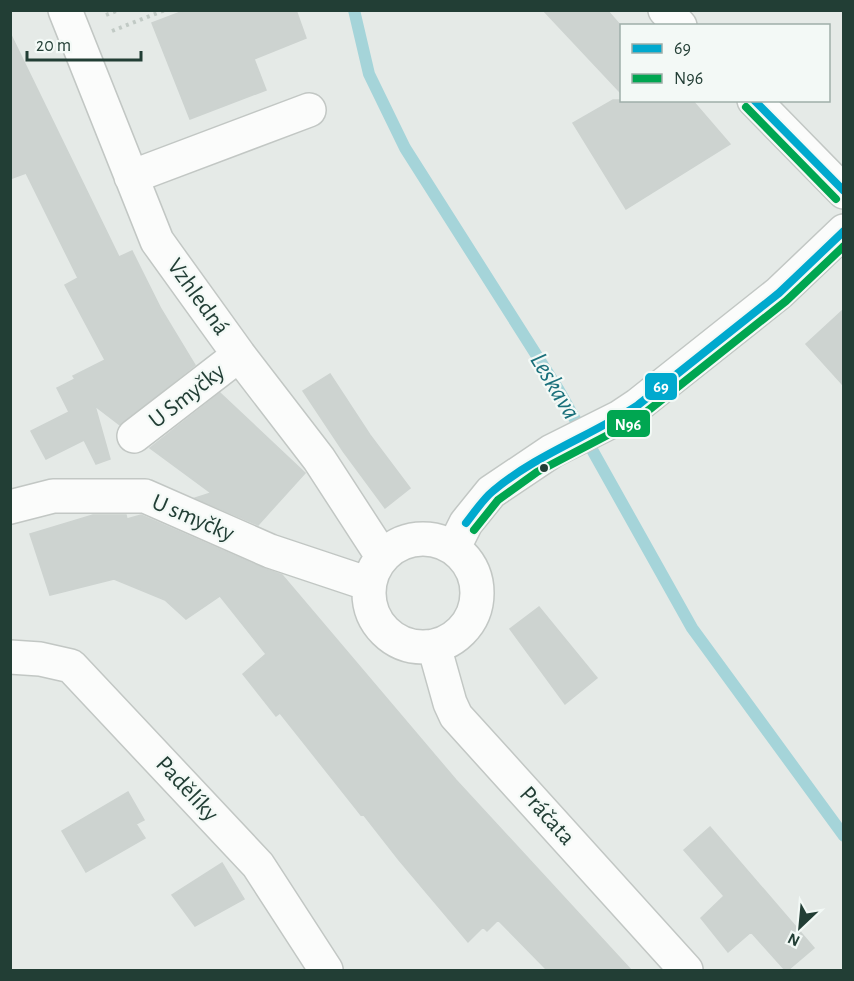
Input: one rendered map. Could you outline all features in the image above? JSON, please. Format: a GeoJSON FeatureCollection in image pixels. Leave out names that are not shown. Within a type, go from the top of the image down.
{"type":"FeatureCollection","features":[{"type":"Feature","properties":{"kind":"street"},"geometry":{"type":"LineString","coordinates":[[665,10],[678,24]]}},
{"type":"Feature","properties":{"kind":"street","name":"Vzhledná"},"geometry":{"type":"LineString","coordinates":[[71,28],[157,241],[239,355],[320,459],[375,570]]}},
{"type":"Feature","properties":{"kind":"street"},"geometry":{"type":"LineString","coordinates":[[756,102],[843,192]]}},
{"type":"Feature","properties":{"kind":"street"},"geometry":{"type":"LineString","coordinates":[[131,177],[309,110]]}},
{"type":"Feature","properties":{"kind":"street"},"geometry":{"type":"LineString","coordinates":[[454,547],[466,523],[491,492],[531,463],[638,405],[788,285],[843,231]]}},
{"type":"Feature","properties":{"kind":"street","name":"U Smyčky"},"geometry":{"type":"LineString","coordinates":[[134,436],[239,355]]}},
{"type":"Feature","properties":{"kind":"street","name":"U smyčky"},"geometry":{"type":"LineString","coordinates":[[10,507],[53,496],[145,496],[270,551],[375,570]]}},
{"type":"Feature","properties":{"kind":"street"},"geometry":{"type":"LineString","coordinates":[[416,538],[442,541],[454,547],[466,559],[474,573],[478,589],[476,606],[470,622],[459,634],[447,642],[434,646],[408,645],[396,640],[385,632],[371,610],[368,598],[375,570],[392,547],[416,538]]}},
{"type":"Feature","properties":{"kind":"street","name":"Práčata"},"geometry":{"type":"LineString","coordinates":[[434,646],[450,703],[456,716],[686,970]]}},
{"type":"Feature","properties":{"kind":"street","name":"Padělíky"},"geometry":{"type":"LineString","coordinates":[[10,657],[39,659],[71,666],[258,865],[326,970]]}},
{"type":"Feature","properties":{"kind":"path"},"geometry":{"type":"LineString","coordinates":[[71,28],[165,10]]}},
{"type":"Feature","properties":{"kind":"building"},"geometry":{"type":"Polygon","coordinates":[[[186,10],[296,10],[306,38],[254,59],[266,90],[190,119],[152,23],[186,10]]]}},
{"type":"Feature","properties":{"kind":"building"},"geometry":{"type":"Polygon","coordinates":[[[543,10],[607,10],[620,25],[620,92],[543,10]]]}},
{"type":"Feature","properties":{"kind":"building"},"geometry":{"type":"Polygon","coordinates":[[[10,33],[119,257],[132,251],[161,309],[195,365],[120,425],[95,406],[110,459],[96,464],[84,440],[46,459],[31,431],[69,412],[57,388],[75,379],[73,376],[105,360],[65,285],[78,278],[26,173],[10,179],[10,33]]]}},
{"type":"Feature","properties":{"kind":"building"},"geometry":{"type":"Polygon","coordinates":[[[613,100],[620,100],[620,102],[694,102],[730,144],[626,209],[573,123],[613,100]]]}},
{"type":"Feature","properties":{"kind":"building"},"geometry":{"type":"Polygon","coordinates":[[[843,310],[843,385],[806,344],[843,310]]]}},
{"type":"Feature","properties":{"kind":"building"},"geometry":{"type":"Polygon","coordinates":[[[330,374],[370,435],[410,488],[385,508],[303,391],[330,374]]]}},
{"type":"Feature","properties":{"kind":"building"},"geometry":{"type":"Polygon","coordinates":[[[220,393],[305,473],[258,525],[195,498],[211,493],[150,448],[220,393]]]}},
{"type":"Feature","properties":{"kind":"building"},"geometry":{"type":"Polygon","coordinates":[[[93,515],[126,515],[127,519],[141,515],[282,575],[456,780],[631,970],[547,970],[498,920],[487,931],[483,927],[468,942],[363,814],[361,815],[280,713],[276,716],[243,674],[266,654],[220,596],[186,619],[165,600],[114,579],[50,595],[30,534],[93,515]]]}},
{"type":"Feature","properties":{"kind":"building"},"geometry":{"type":"Polygon","coordinates":[[[539,607],[597,678],[565,704],[510,629],[539,607]]]}},
{"type":"Feature","properties":{"kind":"building"},"geometry":{"type":"Polygon","coordinates":[[[128,792],[144,820],[136,824],[145,838],[86,872],[62,831],[128,792]]]}},
{"type":"Feature","properties":{"kind":"building"},"geometry":{"type":"Polygon","coordinates":[[[710,827],[814,948],[788,970],[785,970],[751,932],[728,952],[701,918],[724,896],[684,850],[710,827]]]}},
{"type":"Feature","properties":{"kind":"building"},"geometry":{"type":"Polygon","coordinates":[[[222,863],[244,899],[195,926],[172,895],[222,863]]]}},
{"type":"Feature","properties":{"kind":"waterway","name":"Leskava"},"geometry":{"type":"LineString","coordinates":[[354,10],[369,74],[405,148],[558,389],[692,628],[844,836]]}},
{"type":"Feature","properties":{"kind":"transit line","name":"69"},"geometry":{"type":"LineString","coordinates":[[756,102],[844,191]]}},
{"type":"Feature","properties":{"kind":"transit line","name":"N96"},"geometry":{"type":"LineString","coordinates":[[746,107],[836,199]]}},
{"type":"Feature","properties":{"kind":"transit line","name":"69"},"geometry":{"type":"LineString","coordinates":[[466,523],[489,494],[510,478],[638,405],[779,293],[844,231]]}},
{"type":"Feature","properties":{"kind":"transit line","name":"N96"},"geometry":{"type":"LineString","coordinates":[[474,530],[498,500],[537,472],[625,426],[645,413],[786,301],[844,246]]}}]}
